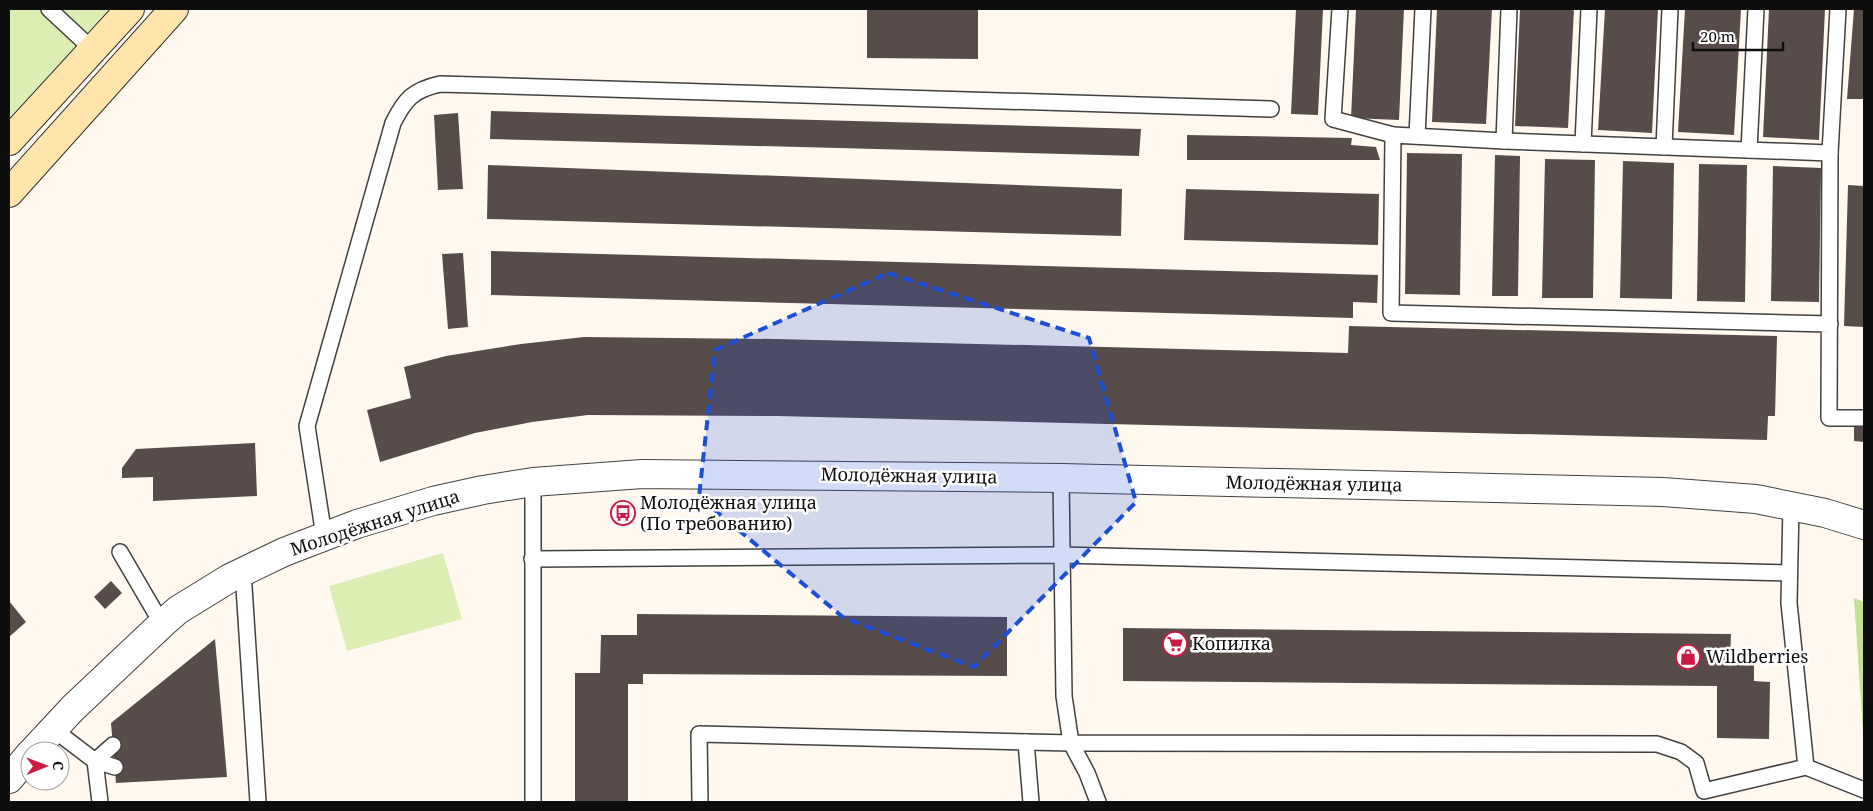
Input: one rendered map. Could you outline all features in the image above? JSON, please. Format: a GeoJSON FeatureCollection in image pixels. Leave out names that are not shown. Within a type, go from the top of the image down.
{"type":"FeatureCollection","features":[{"type":"Feature","properties":{"kind":"main road"},"geometry":{"type":"LineString","coordinates":[[9,140],[130,9]]}},
{"type":"Feature","properties":{"kind":"main road"},"geometry":{"type":"LineString","coordinates":[[9,193],[174,9]]}},
{"type":"Feature","properties":{"kind":"street","name":"Молодёжная улица"},"geometry":{"type":"LineString","coordinates":[[42,741],[73,708],[178,610],[243,572],[284,552],[324,536],[433,501],[533,482],[642,474],[1061,478],[1663,492],[1756,499],[1791,505],[1864,525]]}},
{"type":"Feature","properties":{"kind":"street"},"geometry":{"type":"LineString","coordinates":[[9,779],[20,766]]}},
{"type":"Feature","properties":{"kind":"lane"},"geometry":{"type":"LineString","coordinates":[[49,9],[93,50]]}},
{"type":"Feature","properties":{"kind":"lane"},"geometry":{"type":"LineString","coordinates":[[1340,9],[1333,119],[1394,135],[1830,153]]}},
{"type":"Feature","properties":{"kind":"lane"},"geometry":{"type":"LineString","coordinates":[[1416,136],[1423,9]]}},
{"type":"Feature","properties":{"kind":"lane"},"geometry":{"type":"LineString","coordinates":[[1504,141],[1509,9]]}},
{"type":"Feature","properties":{"kind":"lane"},"geometry":{"type":"LineString","coordinates":[[1583,144],[1588,9]]}},
{"type":"Feature","properties":{"kind":"lane"},"geometry":{"type":"LineString","coordinates":[[1664,147],[1670,9]]}},
{"type":"Feature","properties":{"kind":"lane"},"geometry":{"type":"LineString","coordinates":[[1749,150],[1756,9]]}},
{"type":"Feature","properties":{"kind":"lane"},"geometry":{"type":"LineString","coordinates":[[1838,9],[1830,153],[1829,418],[1864,418]]}},
{"type":"Feature","properties":{"kind":"lane"},"geometry":{"type":"LineString","coordinates":[[324,536],[307,426],[393,123],[402,106],[412,94],[427,87],[450,85],[1271,109]]}},
{"type":"Feature","properties":{"kind":"lane"},"geometry":{"type":"LineString","coordinates":[[1394,135],[1391,313],[1830,324]]}},
{"type":"Feature","properties":{"kind":"lane"},"geometry":{"type":"LineString","coordinates":[[1061,478],[1064,696],[1071,743],[1087,773],[1098,802]]}},
{"type":"Feature","properties":{"kind":"lane"},"geometry":{"type":"LineString","coordinates":[[533,482],[533,802]]}},
{"type":"Feature","properties":{"kind":"lane"},"geometry":{"type":"LineString","coordinates":[[1791,505],[1789,603],[1806,767]]}},
{"type":"Feature","properties":{"kind":"lane"},"geometry":{"type":"LineString","coordinates":[[120,552],[162,624]]}},
{"type":"Feature","properties":{"kind":"lane"},"geometry":{"type":"LineString","coordinates":[[532,559],[1062,555],[1790,573]]}},
{"type":"Feature","properties":{"kind":"lane"},"geometry":{"type":"LineString","coordinates":[[243,572],[258,802]]}},
{"type":"Feature","properties":{"kind":"lane"},"geometry":{"type":"LineString","coordinates":[[53,729],[95,761],[115,767]]}},
{"type":"Feature","properties":{"kind":"lane"},"geometry":{"type":"LineString","coordinates":[[700,802],[699,734],[1071,743],[1657,744],[1681,752],[1696,763],[1705,796],[1806,767],[1864,790]]}},
{"type":"Feature","properties":{"kind":"lane"},"geometry":{"type":"LineString","coordinates":[[1026,742],[1031,802]]}},
{"type":"Feature","properties":{"kind":"lane"},"geometry":{"type":"LineString","coordinates":[[95,761],[113,745]]}},
{"type":"Feature","properties":{"kind":"lane"},"geometry":{"type":"LineString","coordinates":[[95,761],[100,802]]}},
{"type":"Feature","properties":{"kind":"highlighted area"},"geometry":{"type":"Polygon","coordinates":[[[888,273],[1089,338],[1136,502],[974,667],[844,618],[699,497],[715,350],[888,273]]]}},
{"type":"Feature","properties":{"kind":"green space"},"geometry":{"type":"Polygon","coordinates":[[[9,9],[111,9],[9,120],[9,9]]]}},
{"type":"Feature","properties":{"kind":"green space"},"geometry":{"type":"Polygon","coordinates":[[[443,553],[462,619],[347,651],[329,586],[443,553]]]}},
{"type":"Feature","properties":{"kind":"green space"},"geometry":{"type":"Polygon","coordinates":[[[1854,598],[1864,602],[1864,748],[1854,598]]]}},
{"type":"Feature","properties":{"kind":"building"},"geometry":{"type":"Polygon","coordinates":[[[867,9],[978,9],[978,59],[867,58],[867,9]]]}},
{"type":"Feature","properties":{"kind":"building"},"geometry":{"type":"Polygon","coordinates":[[[1296,9],[1323,9],[1318,115],[1291,114],[1296,9]]]}},
{"type":"Feature","properties":{"kind":"building"},"geometry":{"type":"Polygon","coordinates":[[[1356,9],[1404,9],[1399,120],[1351,118],[1356,9]]]}},
{"type":"Feature","properties":{"kind":"building"},"geometry":{"type":"Polygon","coordinates":[[[1437,9],[1492,9],[1486,124],[1432,122],[1437,9]]]}},
{"type":"Feature","properties":{"kind":"building"},"geometry":{"type":"Polygon","coordinates":[[[1520,9],[1574,9],[1568,128],[1515,126],[1520,9]]]}},
{"type":"Feature","properties":{"kind":"building"},"geometry":{"type":"Polygon","coordinates":[[[1605,9],[1658,9],[1652,133],[1598,130],[1605,9]]]}},
{"type":"Feature","properties":{"kind":"building"},"geometry":{"type":"Polygon","coordinates":[[[1685,9],[1741,9],[1734,135],[1678,132],[1685,9]]]}},
{"type":"Feature","properties":{"kind":"building"},"geometry":{"type":"Polygon","coordinates":[[[1769,9],[1825,9],[1819,140],[1763,137],[1769,9]]]}},
{"type":"Feature","properties":{"kind":"building"},"geometry":{"type":"Polygon","coordinates":[[[1854,9],[1864,9],[1864,99],[1847,99],[1854,9]]]}},
{"type":"Feature","properties":{"kind":"building"},"geometry":{"type":"Polygon","coordinates":[[[491,111],[1141,129],[1139,156],[490,139],[491,111]]]}},
{"type":"Feature","properties":{"kind":"building"},"geometry":{"type":"Polygon","coordinates":[[[458,113],[463,189],[438,190],[434,115],[458,113]]]}},
{"type":"Feature","properties":{"kind":"building"},"geometry":{"type":"Polygon","coordinates":[[[1187,135],[1352,138],[1351,145],[1376,147],[1380,160],[1187,160],[1187,135]]]}},
{"type":"Feature","properties":{"kind":"building"},"geometry":{"type":"Polygon","coordinates":[[[1407,153],[1462,154],[1460,295],[1405,294],[1407,153]]]}},
{"type":"Feature","properties":{"kind":"building"},"geometry":{"type":"Polygon","coordinates":[[[1495,155],[1520,156],[1518,296],[1492,296],[1495,155]]]}},
{"type":"Feature","properties":{"kind":"building"},"geometry":{"type":"Polygon","coordinates":[[[1545,159],[1595,160],[1593,298],[1542,298],[1545,159]]]}},
{"type":"Feature","properties":{"kind":"building"},"geometry":{"type":"Polygon","coordinates":[[[1623,161],[1674,163],[1672,299],[1620,298],[1623,161]]]}},
{"type":"Feature","properties":{"kind":"building"},"geometry":{"type":"Polygon","coordinates":[[[1699,164],[1747,165],[1745,302],[1697,301],[1699,164]]]}},
{"type":"Feature","properties":{"kind":"building"},"geometry":{"type":"Polygon","coordinates":[[[488,165],[1122,189],[1121,236],[487,219],[488,165]]]}},
{"type":"Feature","properties":{"kind":"building"},"geometry":{"type":"Polygon","coordinates":[[[1773,166],[1821,168],[1819,302],[1771,301],[1773,166]]]}},
{"type":"Feature","properties":{"kind":"building"},"geometry":{"type":"Polygon","coordinates":[[[1848,185],[1864,186],[1864,327],[1844,326],[1848,185]]]}},
{"type":"Feature","properties":{"kind":"building"},"geometry":{"type":"Polygon","coordinates":[[[1186,189],[1379,194],[1378,245],[1184,240],[1186,189]]]}},
{"type":"Feature","properties":{"kind":"building"},"geometry":{"type":"Polygon","coordinates":[[[491,251],[1378,275],[1377,303],[1353,302],[1353,318],[491,295],[491,251]]]}},
{"type":"Feature","properties":{"kind":"building"},"geometry":{"type":"Polygon","coordinates":[[[463,253],[468,327],[448,329],[442,254],[463,253]]]}},
{"type":"Feature","properties":{"kind":"building"},"geometry":{"type":"Polygon","coordinates":[[[1349,326],[1777,336],[1775,416],[1768,416],[1767,440],[776,416],[588,415],[532,422],[475,433],[380,462],[367,410],[411,398],[404,367],[446,356],[521,344],[584,337],[776,339],[1348,353],[1349,326]]]}},
{"type":"Feature","properties":{"kind":"building"},"geometry":{"type":"Polygon","coordinates":[[[1854,423],[1864,423],[1864,442],[1854,441],[1854,423]]]}},
{"type":"Feature","properties":{"kind":"building"},"geometry":{"type":"Polygon","coordinates":[[[255,443],[257,496],[153,501],[153,477],[122,478],[122,468],[136,449],[255,443]]]}},
{"type":"Feature","properties":{"kind":"building"},"geometry":{"type":"Polygon","coordinates":[[[111,581],[122,593],[105,609],[94,597],[111,581]]]}},
{"type":"Feature","properties":{"kind":"building"},"geometry":{"type":"Polygon","coordinates":[[[9,601],[26,622],[9,637],[9,601]]]}},
{"type":"Feature","properties":{"kind":"building"},"geometry":{"type":"Polygon","coordinates":[[[637,614],[1007,617],[1007,676],[643,674],[643,684],[628,684],[628,802],[575,802],[575,673],[600,673],[601,635],[637,635],[637,614]]]}},
{"type":"Feature","properties":{"kind":"building"},"geometry":{"type":"Polygon","coordinates":[[[1123,628],[1731,634],[1730,661],[1754,662],[1754,681],[1770,682],[1769,739],[1717,738],[1717,686],[1123,681],[1123,628]]]}},
{"type":"Feature","properties":{"kind":"building"},"geometry":{"type":"Polygon","coordinates":[[[215,639],[227,777],[116,783],[111,723],[215,639]]]}},
{"type":"Feature","properties":{"kind":"place","name":"Молодёжная улица (По требованию)"},"geometry":{"type":"Point","coordinates":[623,513]}},
{"type":"Feature","properties":{"kind":"place","name":"Копилка"},"geometry":{"type":"Point","coordinates":[1175,644]}},
{"type":"Feature","properties":{"kind":"place","name":"Wildberries"},"geometry":{"type":"Point","coordinates":[1688,657]}}]}
